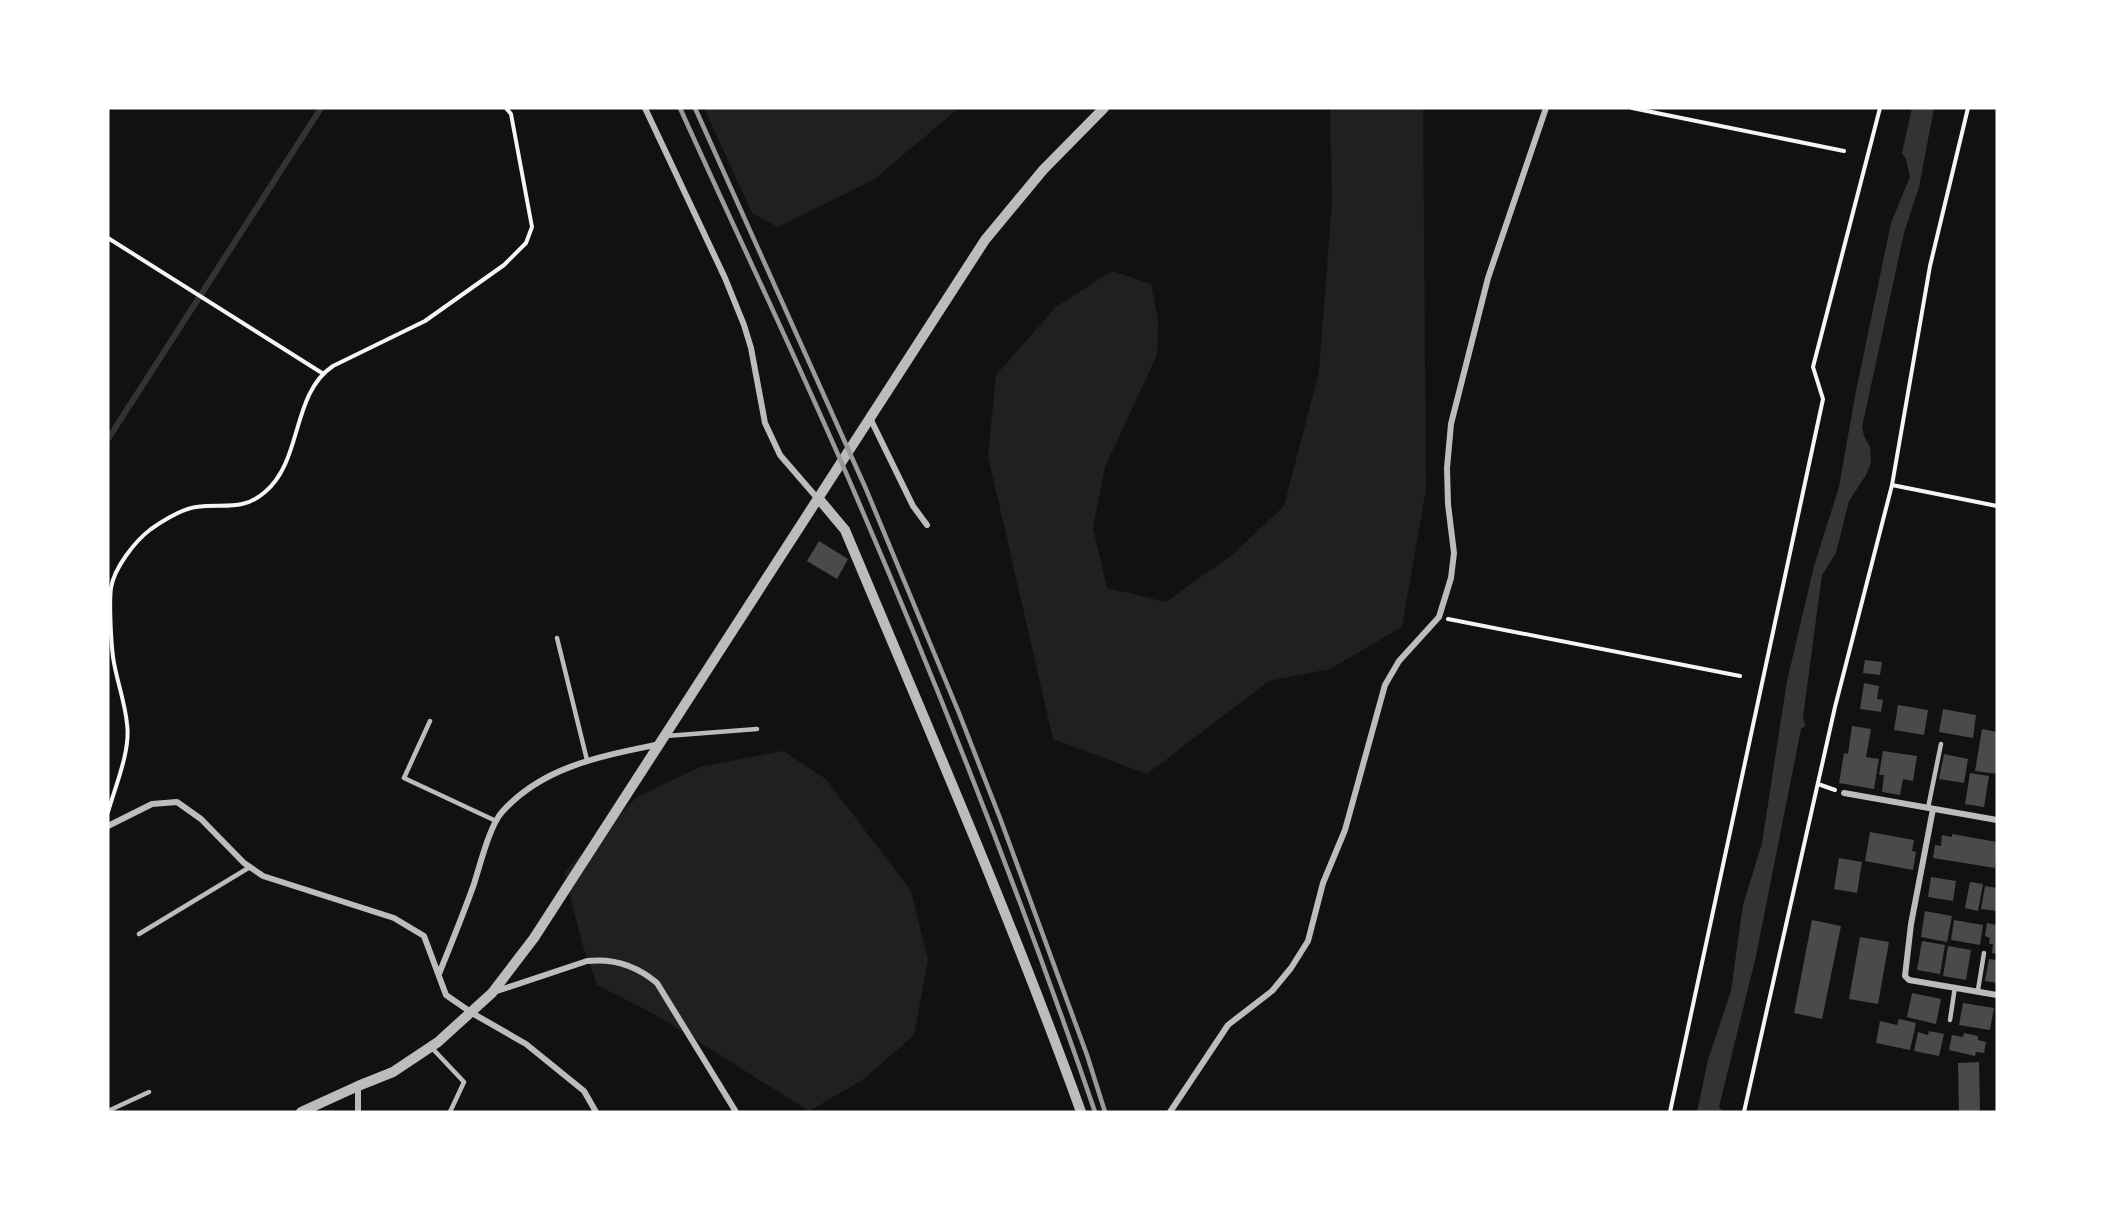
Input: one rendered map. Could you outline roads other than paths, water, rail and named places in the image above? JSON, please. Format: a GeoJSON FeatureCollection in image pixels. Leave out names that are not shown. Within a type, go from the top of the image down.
{"type":"FeatureCollection","features":[{"type":"Feature","properties":{"kind":"street"},"geometry":{"type":"LineString","coordinates":[[645,108],[725,278],[744,325],[751,348],[765,423],[780,455],[845,530],[971,828],[1080,1112]]}},
{"type":"Feature","properties":{"kind":"street"},"geometry":{"type":"LineString","coordinates":[[301,1112],[393,1072],[431,1047],[492,993],[534,938],[985,240],[1043,170],[1104,108]]}},
{"type":"Feature","properties":{"kind":"street"},"geometry":{"type":"LineString","coordinates":[[1170,1112],[1228,1025],[1272,991],[1291,968],[1308,941],[1323,884],[1345,830],[1385,685],[1399,661],[1439,617],[1452,578],[1454,553],[1448,504],[1447,468],[1451,424],[1488,278],[1546,108]]}},
{"type":"Feature","properties":{"kind":"street"},"geometry":{"type":"LineString","coordinates":[[869,418],[913,506],[927,525]]}},
{"type":"Feature","properties":{"kind":"street"},"geometry":{"type":"LineString","coordinates":[[439,975],[496,821],[501,813],[533,783],[587,760],[663,740]]}},
{"type":"Feature","properties":{"kind":"street"},"geometry":{"type":"LineString","coordinates":[[1844,793],[1997,820]]}},
{"type":"Feature","properties":{"kind":"street"},"geometry":{"type":"LineString","coordinates":[[108,826],[152,804],[177,802],[201,819],[244,863],[263,876],[394,918],[424,936],[446,995],[525,1044],[584,1091],[596,1112]]}},
{"type":"Feature","properties":{"kind":"street"},"geometry":{"type":"LineString","coordinates":[[1931,808],[1911,924],[1905,976],[1909,980],[1997,995]]}},
{"type":"Feature","properties":{"kind":"street"},"geometry":{"type":"LineString","coordinates":[[492,993],[587,961],[600,959],[623,962],[644,971],[657,983],[736,1112]]}},
{"type":"Feature","properties":{"kind":"street"},"geometry":{"type":"LineString","coordinates":[[358,1086],[358,1112]]}},
{"type":"Feature","properties":{"kind":"lane"},"geometry":{"type":"LineString","coordinates":[[557,638],[587,760]]}},
{"type":"Feature","properties":{"kind":"lane"},"geometry":{"type":"LineString","coordinates":[[430,721],[404,778],[496,821]]}},
{"type":"Feature","properties":{"kind":"lane"},"geometry":{"type":"LineString","coordinates":[[663,740],[757,729]]}},
{"type":"Feature","properties":{"kind":"lane"},"geometry":{"type":"LineString","coordinates":[[1931,808],[1941,744]]}},
{"type":"Feature","properties":{"kind":"lane"},"geometry":{"type":"LineString","coordinates":[[139,934],[250,867]]}},
{"type":"Feature","properties":{"kind":"lane"},"geometry":{"type":"LineString","coordinates":[[1978,990],[1984,953]]}},
{"type":"Feature","properties":{"kind":"lane"},"geometry":{"type":"LineString","coordinates":[[1950,1020],[1955,987]]}},
{"type":"Feature","properties":{"kind":"lane"},"geometry":{"type":"LineString","coordinates":[[431,1047],[464,1082],[450,1112]]}},
{"type":"Feature","properties":{"kind":"lane"},"geometry":{"type":"LineString","coordinates":[[108,1111],[149,1092]]}},
{"type":"Feature","properties":{"kind":"waterway"},"geometry":{"type":"LineString","coordinates":[[108,439],[321,108]]}},
{"type":"Feature","properties":{"kind":"railway"},"geometry":{"type":"LineString","coordinates":[[680,108],[835,447],[920,648],[1011,879],[1095,1112]]}},
{"type":"Feature","properties":{"kind":"railway"},"geometry":{"type":"LineString","coordinates":[[695,108],[866,489],[959,713],[1087,1055],[1105,1112]]}}]}
